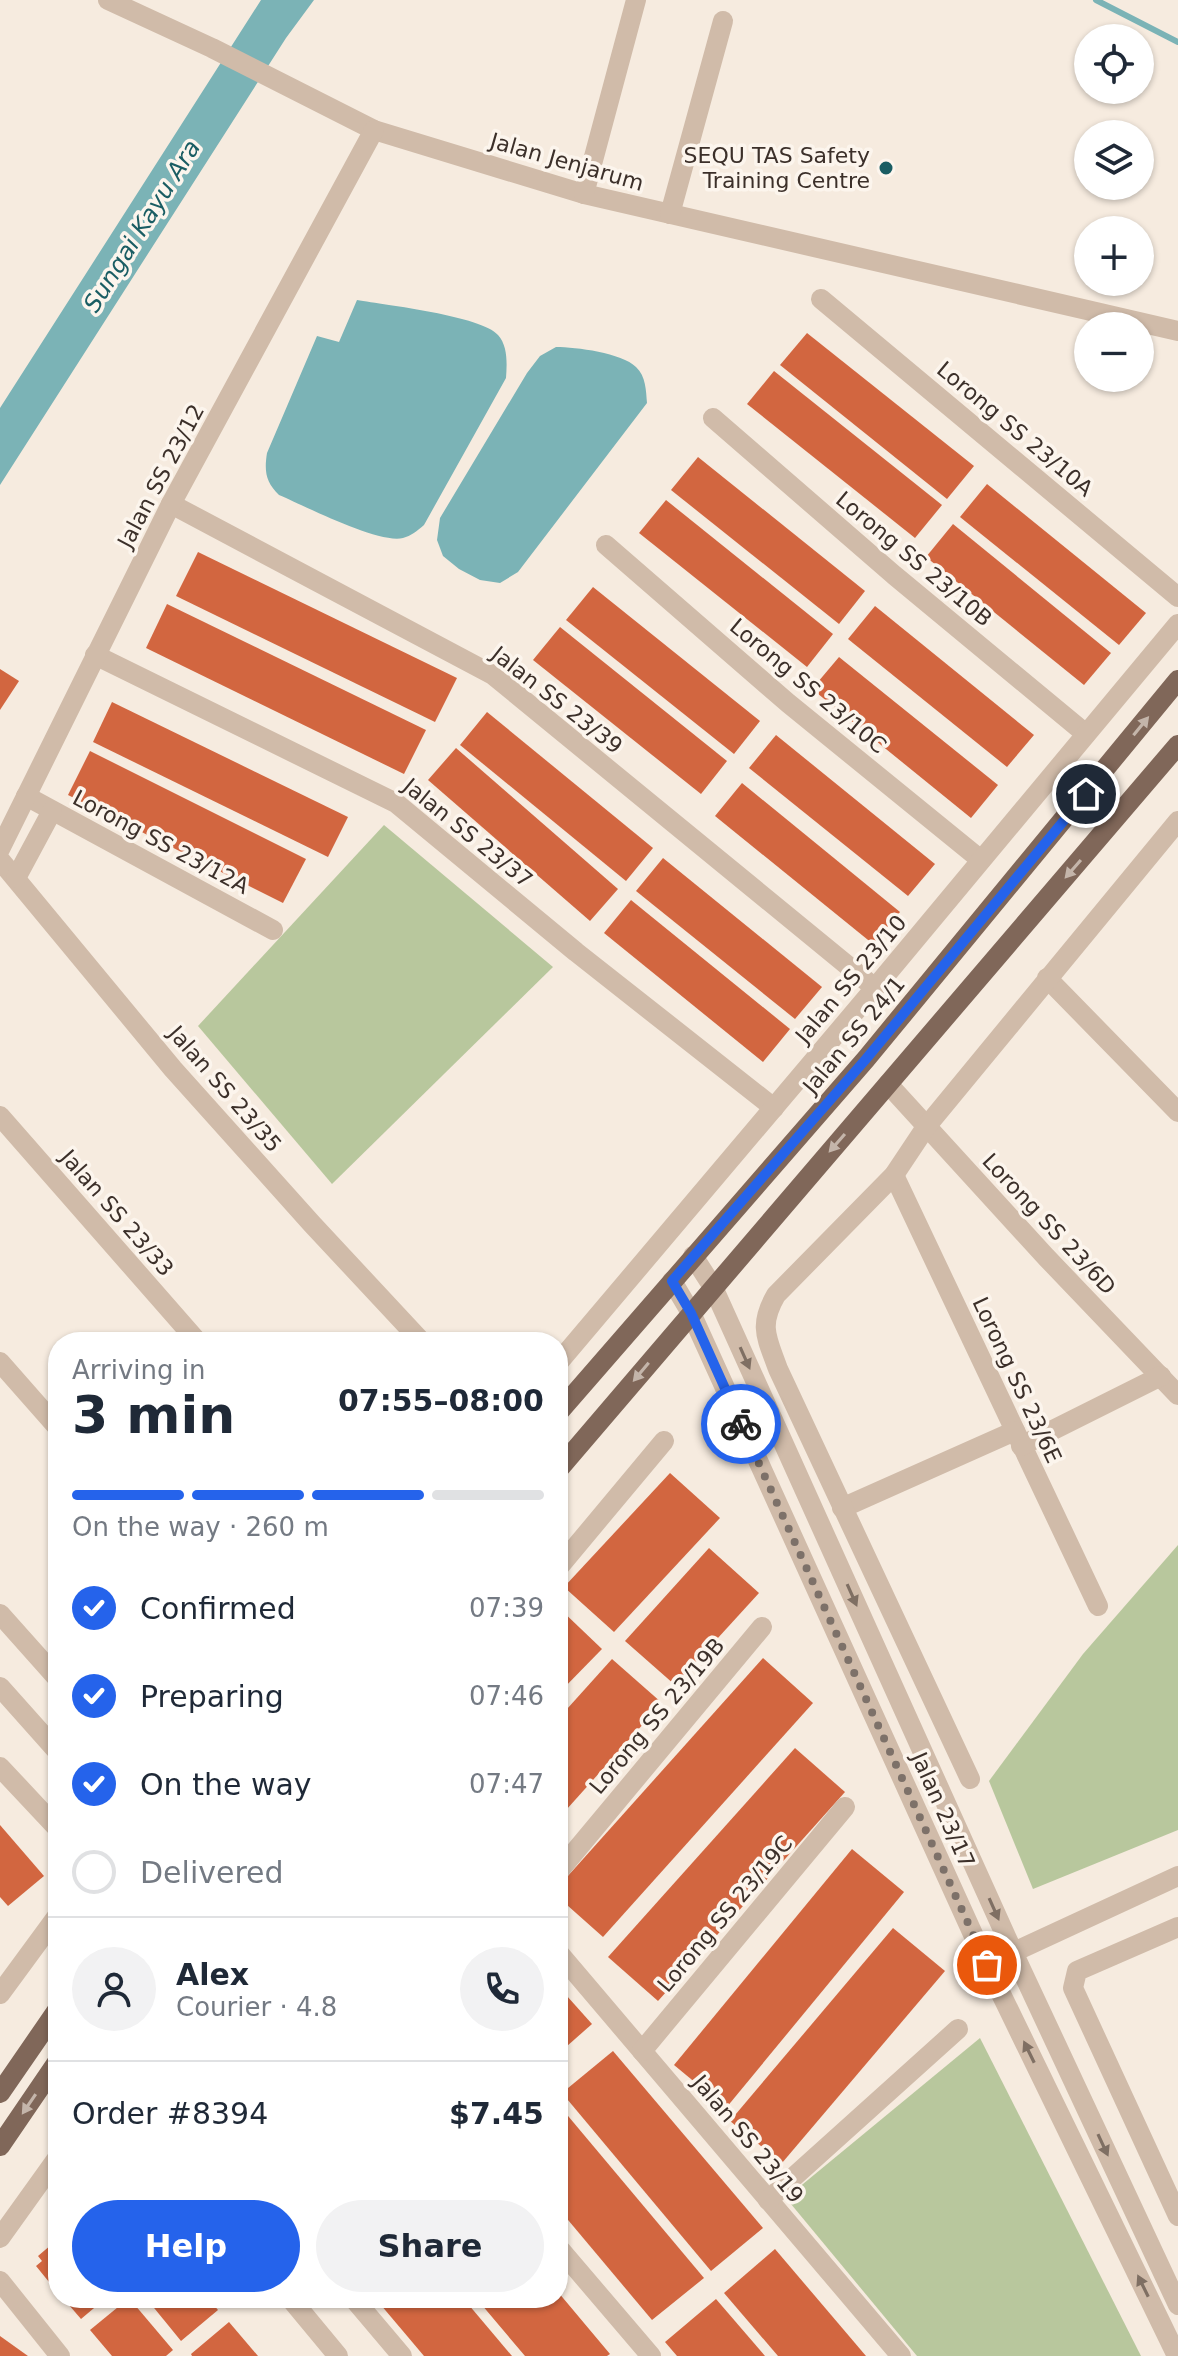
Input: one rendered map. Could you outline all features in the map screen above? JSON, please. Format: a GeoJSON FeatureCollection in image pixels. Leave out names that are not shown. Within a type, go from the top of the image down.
{"type":"FeatureCollection","features":[{"type":"Feature","properties":{"kind":"main road","name":"Jalan SS 24/1"},"geometry":{"type":"LineString","coordinates":[[568,1401],[866,1059],[1178,680]]}},
{"type":"Feature","properties":{"kind":"main road"},"geometry":{"type":"LineString","coordinates":[[568,1458],[1178,745]]}},
{"type":"Feature","properties":{"kind":"main road"},"geometry":{"type":"LineString","coordinates":[[0,2093],[48,2023]]}},
{"type":"Feature","properties":{"kind":"main road"},"geometry":{"type":"LineString","coordinates":[[0,2146],[48,2076]]}},
{"type":"Feature","properties":{"kind":"street","name":"Jalan Jenjarum"},"geometry":{"type":"LineString","coordinates":[[108,0],[212,48],[374,130],[584,194],[1178,331]]}},
{"type":"Feature","properties":{"kind":"street"},"geometry":{"type":"LineString","coordinates":[[584,194],[636,0]]}},
{"type":"Feature","properties":{"kind":"street"},"geometry":{"type":"LineString","coordinates":[[670,214],[723,21]]}},
{"type":"Feature","properties":{"kind":"street","name":"Jalan SS 23/12"},"geometry":{"type":"LineString","coordinates":[[0,849],[171,504],[374,130]]}},
{"type":"Feature","properties":{"kind":"street","name":"Lorong SS 23/10A"},"geometry":{"type":"LineString","coordinates":[[821,299],[1178,597]]}},
{"type":"Feature","properties":{"kind":"street","name":"Lorong SS 23/10B"},"geometry":{"type":"LineString","coordinates":[[713,418],[894,575],[1086,734]]}},
{"type":"Feature","properties":{"kind":"street","name":"Jalan SS 23/39"},"geometry":{"type":"LineString","coordinates":[[171,504],[493,675],[875,988]]}},
{"type":"Feature","properties":{"kind":"street","name":"Lorong SS 23/10C"},"geometry":{"type":"LineString","coordinates":[[606,545],[788,703],[981,860]]}},
{"type":"Feature","properties":{"kind":"street","name":"Jalan SS 23/10"},"geometry":{"type":"LineString","coordinates":[[568,1351],[1178,624]]}},
{"type":"Feature","properties":{"kind":"street","name":"Jalan SS 23/37"},"geometry":{"type":"LineString","coordinates":[[95,655],[396,803],[576,952],[774,1108]]}},
{"type":"Feature","properties":{"kind":"street","name":"Lorong SS 23/12A"},"geometry":{"type":"LineString","coordinates":[[26,796],[273,930]]}},
{"type":"Feature","properties":{"kind":"street"},"geometry":{"type":"LineString","coordinates":[[16,878],[52,811]]}},
{"type":"Feature","properties":{"kind":"street"},"geometry":{"type":"LineString","coordinates":[[970,1779],[778,1369],[763,1327],[767,1310],[776,1295],[894,1175],[926,1127],[1047,978],[1176,828]]}},
{"type":"Feature","properties":{"kind":"street","name":"Jalan SS 23/35"},"geometry":{"type":"LineString","coordinates":[[0,860],[173,1069],[413,1332]]}},
{"type":"Feature","properties":{"kind":"street"},"geometry":{"type":"LineString","coordinates":[[1047,978],[1178,1112]]}},
{"type":"Feature","properties":{"kind":"street","name":"Lorong SS 23/6D"},"geometry":{"type":"LineString","coordinates":[[888,1084],[1046,1257],[1178,1395]]}},
{"type":"Feature","properties":{"kind":"street","name":"Jalan SS 23/33"},"geometry":{"type":"LineString","coordinates":[[0,1116],[189,1332]]}},
{"type":"Feature","properties":{"kind":"street","name":"Lorong SS 23/6E"},"geometry":{"type":"LineString","coordinates":[[894,1175],[1098,1606]]}},
{"type":"Feature","properties":{"kind":"street","name":"Jalan 23/17"},"geometry":{"type":"LineString","coordinates":[[693,1256],[713,1287],[1013,1952],[1178,2305]]}},
{"type":"Feature","properties":{"kind":"street","name":"Jalan 23/17"},"geometry":{"type":"LineString","coordinates":[[672,1281],[691,1313],[987,1965],[1175,2343]]}},
{"type":"Feature","properties":{"kind":"street"},"geometry":{"type":"LineString","coordinates":[[0,1362],[48,1417]]}},
{"type":"Feature","properties":{"kind":"street"},"geometry":{"type":"LineString","coordinates":[[842,1508],[1018,1439],[1161,1376]]}},
{"type":"Feature","properties":{"kind":"street"},"geometry":{"type":"LineString","coordinates":[[568,1556],[664,1441]]}},
{"type":"Feature","properties":{"kind":"street"},"geometry":{"type":"LineString","coordinates":[[0,1614],[48,1668]]}},
{"type":"Feature","properties":{"kind":"street","name":"Lorong SS 23/19B"},"geometry":{"type":"LineString","coordinates":[[568,1860],[762,1627]]}},
{"type":"Feature","properties":{"kind":"street"},"geometry":{"type":"LineString","coordinates":[[4,1698],[48,1742]]}},
{"type":"Feature","properties":{"kind":"street"},"geometry":{"type":"LineString","coordinates":[[0,1767],[48,1818]]}},
{"type":"Feature","properties":{"kind":"street","name":"Lorong SS 23/19C"},"geometry":{"type":"LineString","coordinates":[[642,2051],[845,1807]]}},
{"type":"Feature","properties":{"kind":"street"},"geometry":{"type":"LineString","coordinates":[[987,1965],[1178,1876]]}},
{"type":"Feature","properties":{"kind":"street"},"geometry":{"type":"LineString","coordinates":[[1178,1927],[1077,1971],[1073,1988],[1178,2216]]}},
{"type":"Feature","properties":{"kind":"street"},"geometry":{"type":"LineString","coordinates":[[0,1994],[48,1929]]}},
{"type":"Feature","properties":{"kind":"street","name":"Jalan SS 23/19"},"geometry":{"type":"LineString","coordinates":[[568,1964],[901,2356]]}},
{"type":"Feature","properties":{"kind":"street"},"geometry":{"type":"LineString","coordinates":[[768,2200],[958,2029]]}},
{"type":"Feature","properties":{"kind":"street"},"geometry":{"type":"LineString","coordinates":[[0,2238],[48,2171]]}},
{"type":"Feature","properties":{"kind":"street"},"geometry":{"type":"LineString","coordinates":[[568,2259],[651,2356]]}},
{"type":"Feature","properties":{"kind":"street"},"geometry":{"type":"LineString","coordinates":[[0,2281],[60,2356]]}},
{"type":"Feature","properties":{"kind":"street"},"geometry":{"type":"LineString","coordinates":[[298,2308],[338,2356]]}},
{"type":"Feature","properties":{"kind":"street"},"geometry":{"type":"LineString","coordinates":[[361,2308],[402,2356]]}},
{"type":"Feature","properties":{"kind":"green space"},"geometry":{"type":"Polygon","coordinates":[[[384,825],[553,967],[332,1184],[198,1026],[384,825]]]}},
{"type":"Feature","properties":{"kind":"green space"},"geometry":{"type":"Polygon","coordinates":[[[1178,1545],[1178,1830],[1033,1889],[989,1781],[1083,1654],[1178,1545]]]}},
{"type":"Feature","properties":{"kind":"green space"},"geometry":{"type":"Polygon","coordinates":[[[980,2038],[1141,2356],[917,2356],[786,2198],[980,2038]]]}},
{"type":"Feature","properties":{"kind":"water","name":"Sungai Kayu Ara"},"geometry":{"type":"Polygon","coordinates":[[[261,0],[314,0],[286,38],[0,485],[0,408],[261,0]]]}},
{"type":"Feature","properties":{"kind":"water"},"geometry":{"type":"Polygon","coordinates":[[[357,300],[473,322],[498,335],[505,350],[506,378],[424,525],[403,538],[377,535],[341,523],[279,495],[267,476],[267,453],[317,336],[339,342],[357,300]]]}},
{"type":"Feature","properties":{"kind":"water"},"geometry":{"type":"Polygon","coordinates":[[[556,347],[598,352],[629,362],[642,375],[647,403],[518,572],[500,583],[480,580],[443,556],[437,540],[440,518],[527,373],[540,356],[556,347]]]}},
{"type":"Feature","properties":{"kind":"building"},"geometry":{"type":"Polygon","coordinates":[[[807,333],[974,466],[947,499],[780,365],[807,333]]]}},
{"type":"Feature","properties":{"kind":"building"},"geometry":{"type":"Polygon","coordinates":[[[774,371],[942,505],[915,538],[747,404],[774,371]]]}},
{"type":"Feature","properties":{"kind":"building"},"geometry":{"type":"Polygon","coordinates":[[[698,457],[865,591],[839,624],[671,490],[698,457]]]}},
{"type":"Feature","properties":{"kind":"building"},"geometry":{"type":"Polygon","coordinates":[[[987,484],[1146,613],[1119,645],[960,517],[987,484]]]}},
{"type":"Feature","properties":{"kind":"building"},"geometry":{"type":"Polygon","coordinates":[[[666,500],[833,634],[807,667],[639,533],[666,500]]]}},
{"type":"Feature","properties":{"kind":"building"},"geometry":{"type":"Polygon","coordinates":[[[953,524],[1111,653],[1084,685],[926,557],[953,524]]]}},
{"type":"Feature","properties":{"kind":"building"},"geometry":{"type":"Polygon","coordinates":[[[198,552],[457,678],[435,722],[176,596],[198,552]]]}},
{"type":"Feature","properties":{"kind":"building"},"geometry":{"type":"Polygon","coordinates":[[[593,587],[760,721],[734,754],[566,620],[593,587]]]}},
{"type":"Feature","properties":{"kind":"building"},"geometry":{"type":"Polygon","coordinates":[[[167,604],[426,730],[404,774],[146,648],[167,604]]]}},
{"type":"Feature","properties":{"kind":"building"},"geometry":{"type":"Polygon","coordinates":[[[875,606],[1034,735],[1007,767],[848,639],[875,606]]]}},
{"type":"Feature","properties":{"kind":"building"},"geometry":{"type":"Polygon","coordinates":[[[560,627],[727,761],[701,794],[533,660],[560,627]]]}},
{"type":"Feature","properties":{"kind":"building"},"geometry":{"type":"Polygon","coordinates":[[[839,657],[998,785],[971,818],[812,689],[839,657]]]}},
{"type":"Feature","properties":{"kind":"building"},"geometry":{"type":"Polygon","coordinates":[[[0,669],[19,681],[0,710],[0,669]]]}},
{"type":"Feature","properties":{"kind":"building"},"geometry":{"type":"Polygon","coordinates":[[[112,702],[348,817],[328,857],[93,742],[112,702]]]}},
{"type":"Feature","properties":{"kind":"building"},"geometry":{"type":"Polygon","coordinates":[[[487,712],[653,848],[626,881],[460,745],[487,712]]]}},
{"type":"Feature","properties":{"kind":"building"},"geometry":{"type":"Polygon","coordinates":[[[776,735],[935,864],[908,896],[749,768],[776,735]]]}},
{"type":"Feature","properties":{"kind":"building"},"geometry":{"type":"Polygon","coordinates":[[[456,748],[618,889],[590,921],[428,780],[456,748]]]}},
{"type":"Feature","properties":{"kind":"building"},"geometry":{"type":"Polygon","coordinates":[[[90,751],[306,859],[283,903],[68,795],[90,751]]]}},
{"type":"Feature","properties":{"kind":"building"},"geometry":{"type":"Polygon","coordinates":[[[742,783],[900,912],[873,944],[715,816],[742,783]]]}},
{"type":"Feature","properties":{"kind":"building"},"geometry":{"type":"Polygon","coordinates":[[[663,858],[822,987],[795,1019],[636,891],[663,858]]]}},
{"type":"Feature","properties":{"kind":"building"},"geometry":{"type":"Polygon","coordinates":[[[631,900],[790,1029],[763,1062],[604,933],[631,900]]]}},
{"type":"Feature","properties":{"kind":"building"},"geometry":{"type":"Polygon","coordinates":[[[670,1473],[720,1518],[614,1632],[568,1591],[568,1583],[670,1473]]]}},
{"type":"Feature","properties":{"kind":"building"},"geometry":{"type":"Polygon","coordinates":[[[709,1548],[759,1593],[675,1685],[625,1641],[709,1548]]]}},
{"type":"Feature","properties":{"kind":"building"},"geometry":{"type":"Polygon","coordinates":[[[568,1617],[602,1649],[568,1684],[568,1617]]]}},
{"type":"Feature","properties":{"kind":"building"},"geometry":{"type":"Polygon","coordinates":[[[763,1658],[813,1703],[603,1937],[568,1906],[568,1876],[763,1658]]]}},
{"type":"Feature","properties":{"kind":"building"},"geometry":{"type":"Polygon","coordinates":[[[612,1659],[662,1703],[568,1808],[568,1708],[612,1659]]]}},
{"type":"Feature","properties":{"kind":"building"},"geometry":{"type":"Polygon","coordinates":[[[795,1748],[845,1792],[658,2001],[608,1957],[795,1748]]]}},
{"type":"Feature","properties":{"kind":"building"},"geometry":{"type":"Polygon","coordinates":[[[0,1825],[44,1876],[8,1906],[0,1897],[0,1825]]]}},
{"type":"Feature","properties":{"kind":"building"},"geometry":{"type":"Polygon","coordinates":[[[852,1849],[904,1892],[726,2108],[674,2065],[852,1849]]]}},
{"type":"Feature","properties":{"kind":"building"},"geometry":{"type":"Polygon","coordinates":[[[893,1928],[945,1971],[782,2163],[730,2121],[893,1928]]]}},
{"type":"Feature","properties":{"kind":"building"},"geometry":{"type":"Polygon","coordinates":[[[568,1997],[592,2024],[568,2045],[568,1997]]]}},
{"type":"Feature","properties":{"kind":"building"},"geometry":{"type":"Polygon","coordinates":[[[613,2051],[763,2228],[711,2271],[568,2100],[568,2088],[613,2051]]]}},
{"type":"Feature","properties":{"kind":"building"},"geometry":{"type":"Polygon","coordinates":[[[568,2116],[704,2278],[652,2320],[568,2220],[568,2116]]]}},
{"type":"Feature","properties":{"kind":"building"},"geometry":{"type":"Polygon","coordinates":[[[48,2248],[48,2281],[36,2266],[42,2261],[38,2256],[48,2248]]]}},
{"type":"Feature","properties":{"kind":"building"},"geometry":{"type":"Polygon","coordinates":[[[775,2249],[866,2356],[778,2356],[724,2293],[775,2249]]]}},
{"type":"Feature","properties":{"kind":"building"},"geometry":{"type":"Polygon","coordinates":[[[716,2299],[765,2356],[677,2356],[665,2342],[716,2299]]]}},
{"type":"Feature","properties":{"kind":"building"},"geometry":{"type":"Polygon","coordinates":[[[568,2304],[610,2354],[607,2356],[525,2356],[484,2308],[568,2308],[568,2304]]]}},
{"type":"Feature","properties":{"kind":"building"},"geometry":{"type":"Polygon","coordinates":[[[72,2308],[94,2308],[81,2319],[72,2308]]]}},
{"type":"Feature","properties":{"kind":"building"},"geometry":{"type":"Polygon","coordinates":[[[117,2308],[137,2308],[173,2350],[166,2356],[112,2356],[90,2330],[117,2308]]]}},
{"type":"Feature","properties":{"kind":"building"},"geometry":{"type":"Polygon","coordinates":[[[154,2308],[216,2308],[218,2310],[181,2341],[154,2308]]]}},
{"type":"Feature","properties":{"kind":"building"},"geometry":{"type":"Polygon","coordinates":[[[383,2308],[471,2308],[512,2356],[424,2356],[383,2308]]]}},
{"type":"Feature","properties":{"kind":"building"},"geometry":{"type":"Polygon","coordinates":[[[229,2322],[258,2356],[192,2356],[191,2354],[229,2322]]]}},
{"type":"Feature","properties":{"kind":"building"},"geometry":{"type":"Polygon","coordinates":[[[0,2336],[28,2356],[0,2356],[0,2336]]]}},
{"type":"Feature","properties":{"kind":"waterway"},"geometry":{"type":"LineString","coordinates":[[1096,0],[1178,42]]}},
{"type":"Feature","properties":{"kind":"way so far"},"geometry":{"type":"LineString","coordinates":[[741,1424],[987,1965]]}},
{"type":"Feature","properties":{"kind":"place","name":"SEQU TAS Safety Training Centre"},"geometry":{"type":"Point","coordinates":[886,168]}},
{"type":"Feature","properties":{"kind":"route"},"geometry":{"type":"LineString","coordinates":[[741,1424],[691,1313],[672,1281],[866,1059],[1086,794]]}}]}
